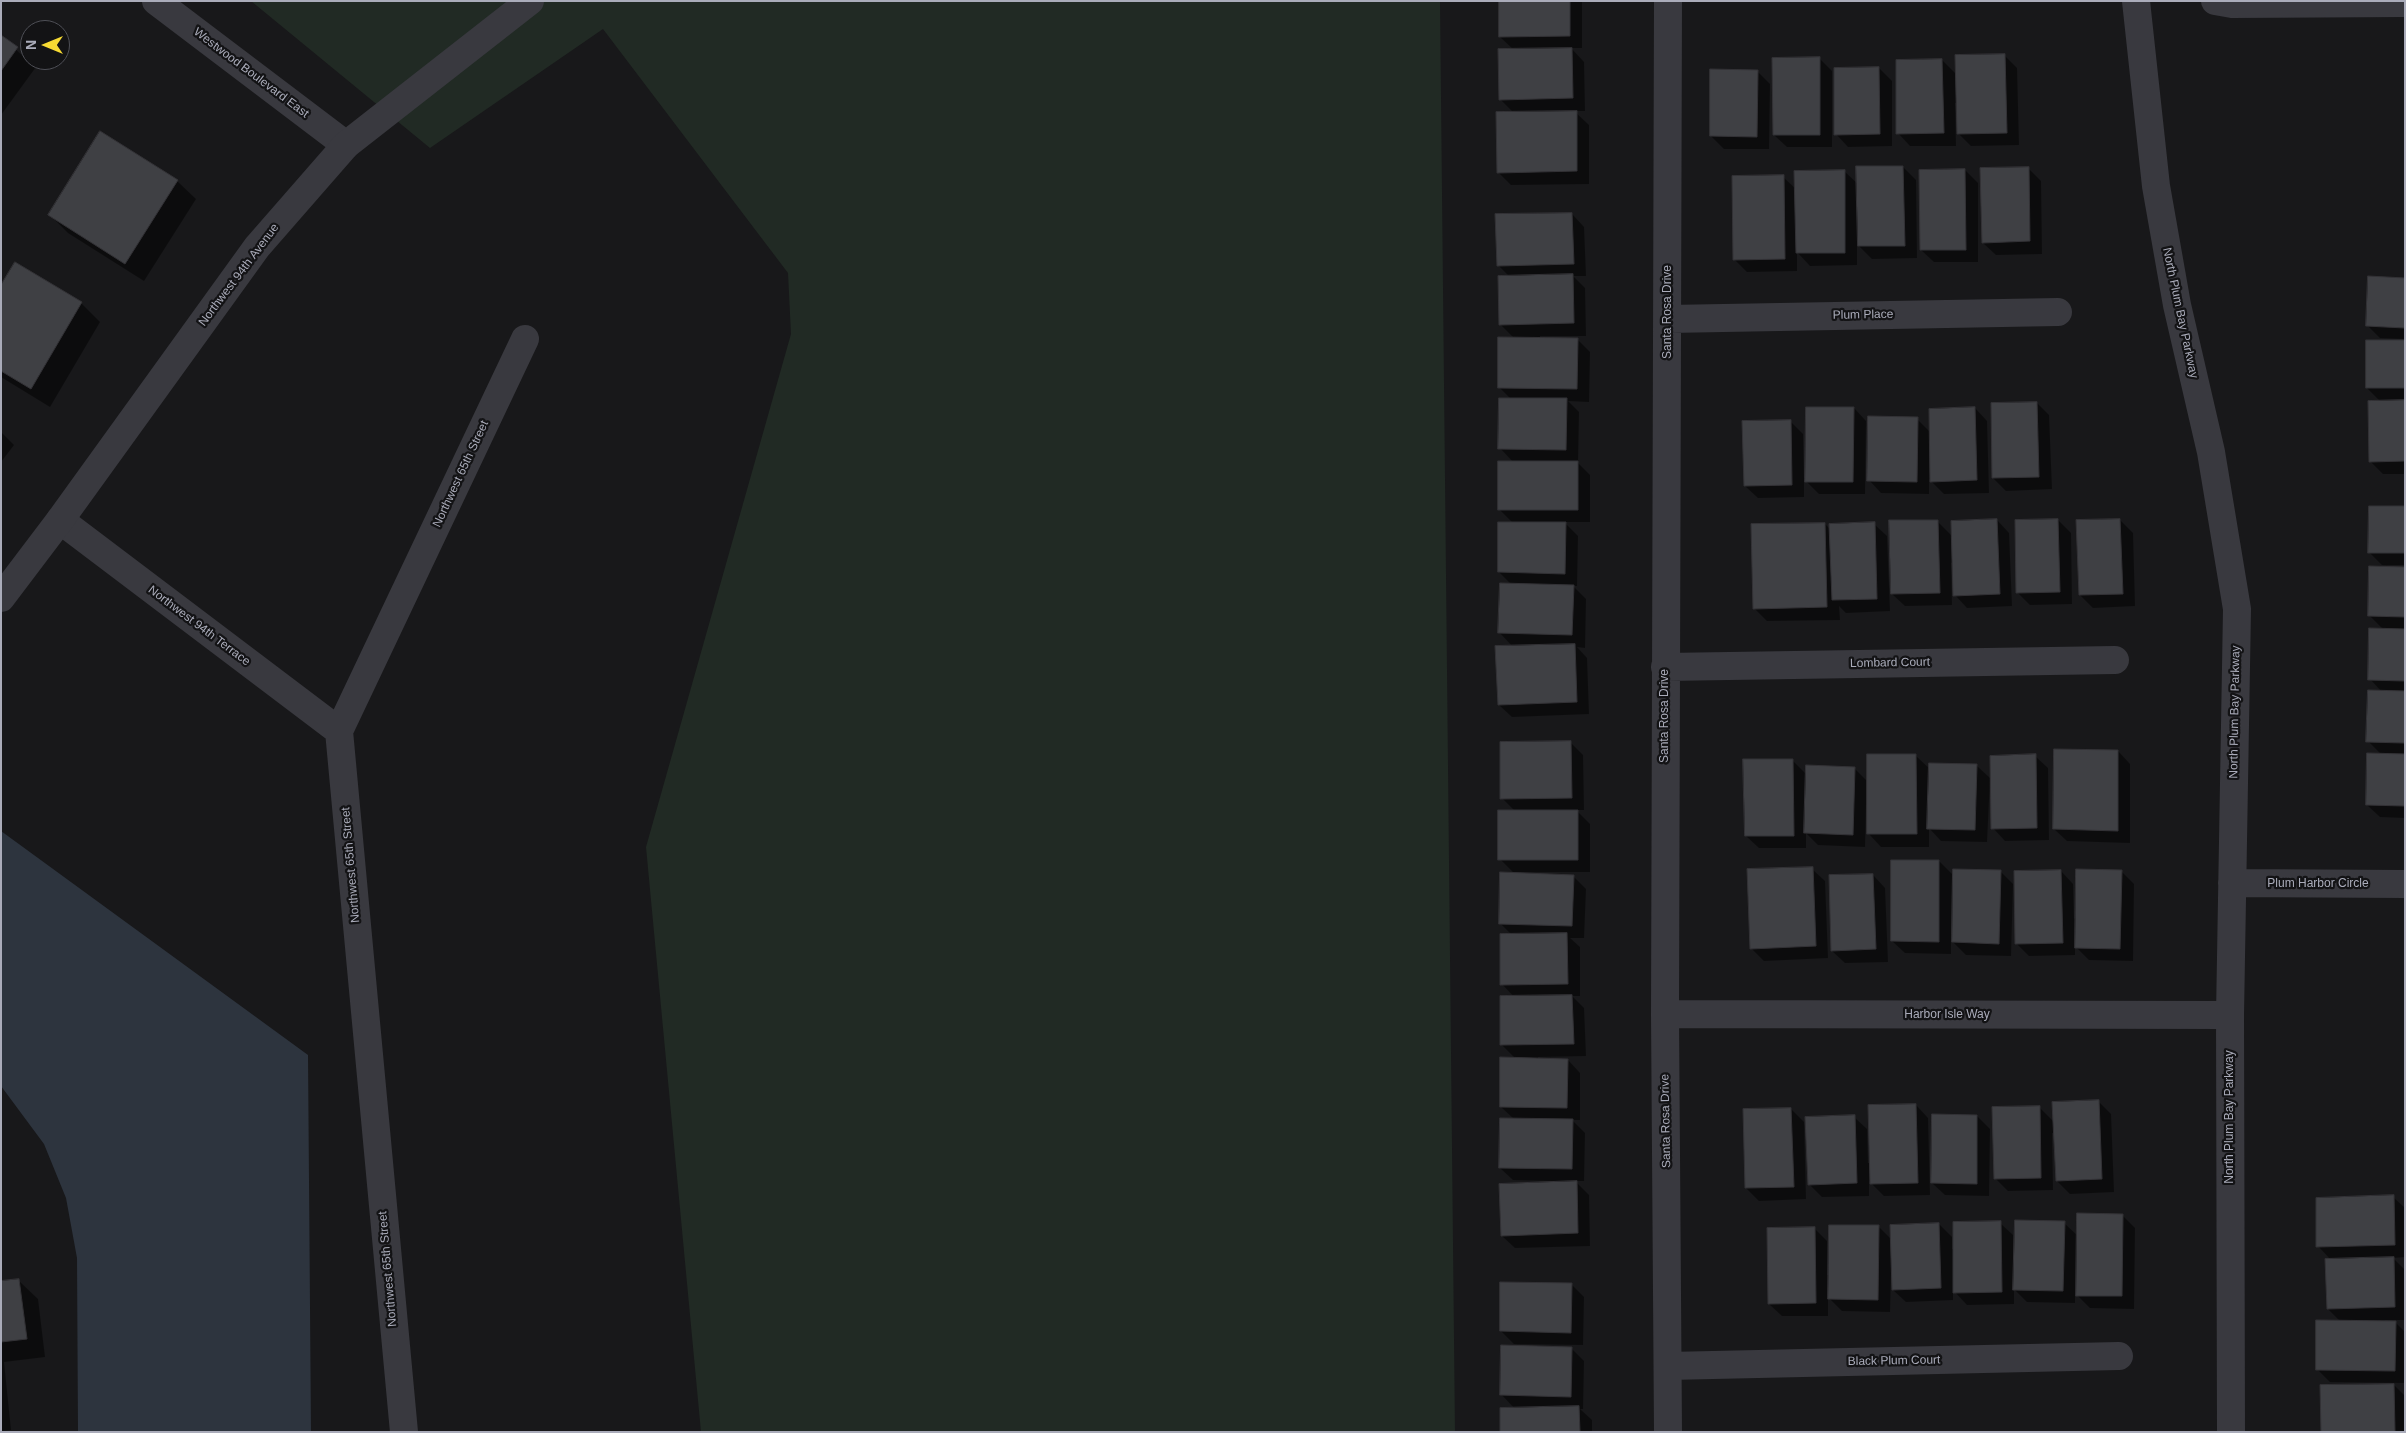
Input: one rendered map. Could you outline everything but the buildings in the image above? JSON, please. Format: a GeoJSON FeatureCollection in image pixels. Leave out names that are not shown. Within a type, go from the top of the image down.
{"type":"FeatureCollection","features":[{"type":"Feature","properties":{"kind":"street","name":"Westwood Boulevard East"},"geometry":{"type":"LineString","coordinates":[[156,1],[346,145]]}},
{"type":"Feature","properties":{"kind":"street","name":"Northwest 94th Avenue"},"geometry":{"type":"LineString","coordinates":[[1,598],[60,520],[257,247],[346,145],[530,1]]}},
{"type":"Feature","properties":{"kind":"street","name":"Santa Rosa Drive"},"geometry":{"type":"LineString","coordinates":[[1668,1],[1665,666],[1668,1432]]}},
{"type":"Feature","properties":{"kind":"street","name":"North Plum Bay Parkway"},"geometry":{"type":"LineString","coordinates":[[2136,1],[2158,195],[2177,305],[2211,452],[2237,609],[2230,1016],[2231,1432]]}},
{"type":"Feature","properties":{"kind":"street"},"geometry":{"type":"LineString","coordinates":[[2215,1],[2232,4],[2405,3]]}},
{"type":"Feature","properties":{"kind":"street","name":"Plum Place"},"geometry":{"type":"LineString","coordinates":[[1668,319],[2058,312]]}},
{"type":"Feature","properties":{"kind":"street","name":"Northwest 65th Street"},"geometry":{"type":"LineString","coordinates":[[404,1432],[339,731],[525,339]]}},
{"type":"Feature","properties":{"kind":"street","name":"Northwest 94th Terrace"},"geometry":{"type":"LineString","coordinates":[[60,520],[339,731]]}},
{"type":"Feature","properties":{"kind":"street","name":"Lombard Court"},"geometry":{"type":"LineString","coordinates":[[1665,666],[2116,660]]}},
{"type":"Feature","properties":{"kind":"street","name":"Plum Harbor Circle"},"geometry":{"type":"LineString","coordinates":[[2232,883],[2405,884]]}},
{"type":"Feature","properties":{"kind":"street","name":"Harbor Isle Way"},"geometry":{"type":"LineString","coordinates":[[1665,1014],[2230,1016]]}},
{"type":"Feature","properties":{"kind":"street","name":"Black Plum Court"},"geometry":{"type":"LineString","coordinates":[[1668,1366],[2119,1356]]}},
{"type":"Feature","properties":{"kind":"shaded area"},"geometry":{"type":"Polygon","coordinates":[[[251,1],[1440,1],[1455,1432],[701,1432],[646,847],[791,334],[788,273],[603,29],[430,148],[251,1]]]}},
{"type":"Feature","properties":{"kind":"shaded area"},"geometry":{"type":"Polygon","coordinates":[[[1,831],[308,1055],[311,1432],[78,1432],[77,1258],[66,1198],[44,1144],[1,1086],[1,831]]]}}]}
